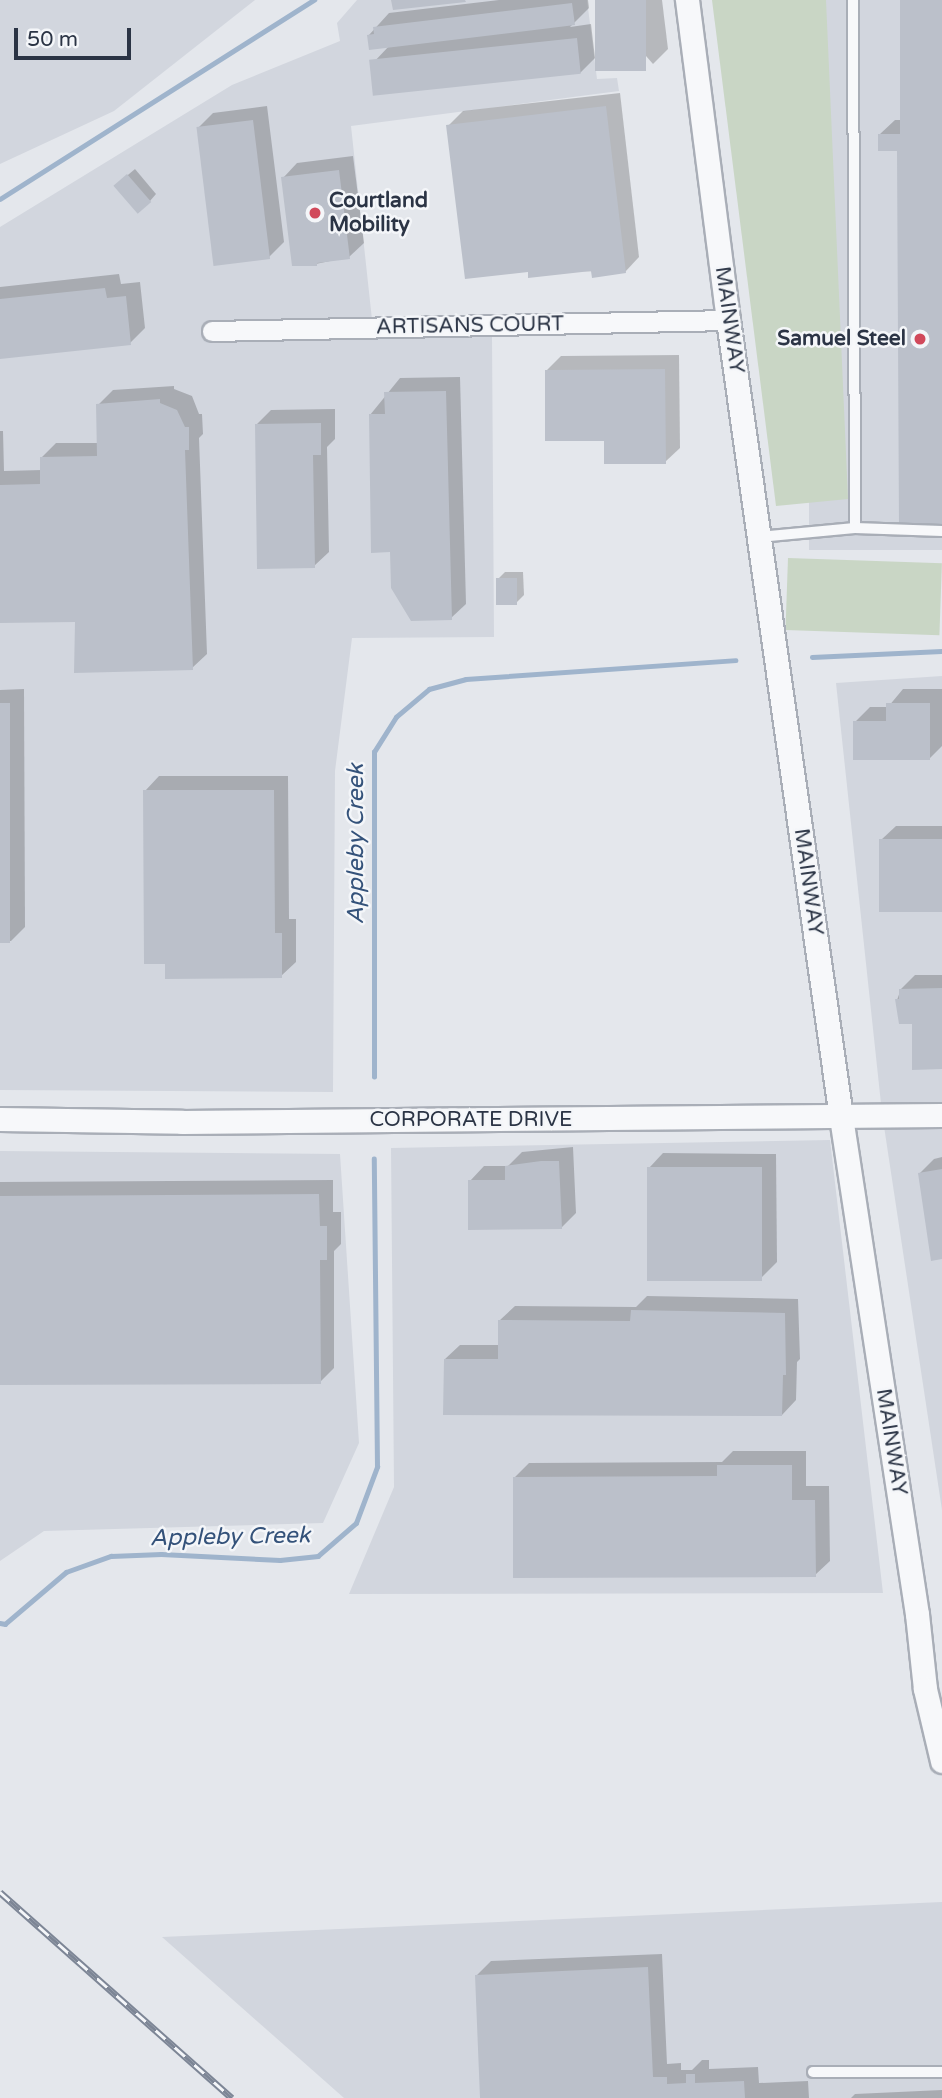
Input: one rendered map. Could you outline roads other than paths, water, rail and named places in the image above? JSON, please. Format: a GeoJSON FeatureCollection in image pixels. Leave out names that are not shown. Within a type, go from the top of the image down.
{"type":"FeatureCollection","features":[{"type":"Feature","properties":{"kind":"street","name":"MAINWAY"},"geometry":{"type":"LineString","coordinates":[[687,0],[728,320],[841,1117],[935,1696],[942,1761]]}},
{"type":"Feature","properties":{"kind":"street","name":"ARTISANS COURT"},"geometry":{"type":"LineString","coordinates":[[212,331],[728,320]]}},
{"type":"Feature","properties":{"kind":"street","name":"CORPORATE DRIVE"},"geometry":{"type":"LineString","coordinates":[[0,1119],[195,1122],[942,1115]]}},
{"type":"Feature","properties":{"kind":"lane"},"geometry":{"type":"LineString","coordinates":[[853,0],[855,528]]}},
{"type":"Feature","properties":{"kind":"lane"},"geometry":{"type":"LineString","coordinates":[[759,537],[855,528],[942,531]]}},
{"type":"Feature","properties":{"kind":"lane"},"geometry":{"type":"LineString","coordinates":[[813,2072],[942,2072]]}},
{"type":"Feature","properties":{"kind":"waterway","name":"Appleby Creek"},"geometry":{"type":"LineString","coordinates":[[0,199],[314,0]]}},
{"type":"Feature","properties":{"kind":"waterway","name":"Appleby Creek"},"geometry":{"type":"LineString","coordinates":[[812,657],[942,651]]}},
{"type":"Feature","properties":{"kind":"waterway","name":"Appleby Creek"},"geometry":{"type":"LineString","coordinates":[[374,1077],[374,752],[396,717],[429,689],[466,679],[735,660]]}},
{"type":"Feature","properties":{"kind":"waterway","name":"Appleby Creek"},"geometry":{"type":"LineString","coordinates":[[0,1623],[5,1624],[66,1572],[111,1556],[161,1554],[280,1560],[318,1556],[356,1523],[377,1467],[374,1159]]}},
{"type":"Feature","properties":{"kind":"railway"},"geometry":{"type":"LineString","coordinates":[[0,1892],[232,2098]]}},
{"type":"Feature","properties":{"kind":"place","name":"Courtland Mobility"},"geometry":{"type":"Point","coordinates":[315,213]}},
{"type":"Feature","properties":{"kind":"place","name":"Samuel Steel"},"geometry":{"type":"Point","coordinates":[920,339]}}]}
